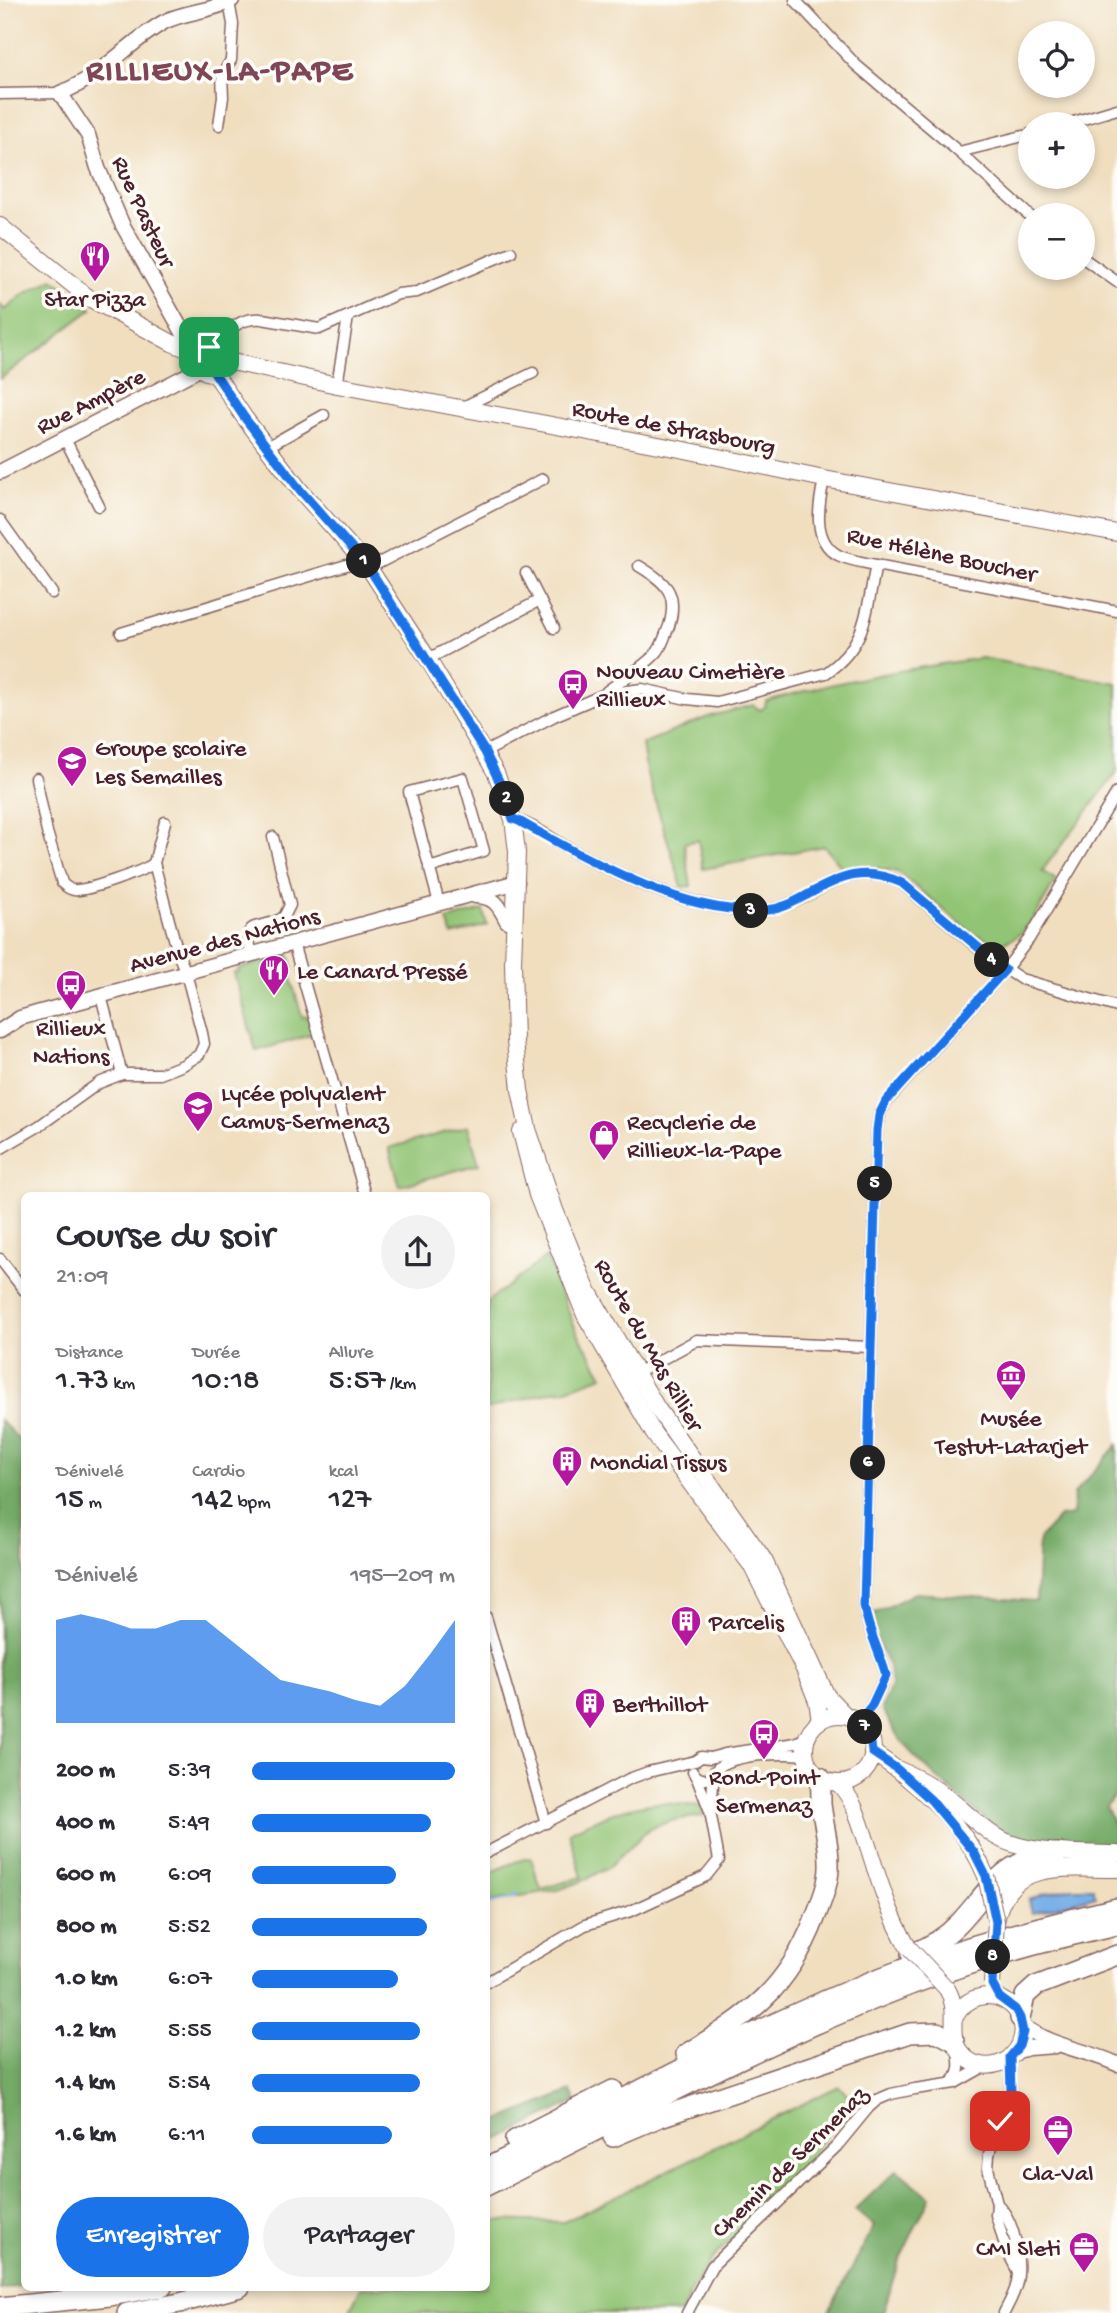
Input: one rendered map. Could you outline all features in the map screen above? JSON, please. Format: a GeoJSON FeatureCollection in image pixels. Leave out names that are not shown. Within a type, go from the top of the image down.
{"type":"FeatureCollection","features":[{"type":"Feature","properties":{"kind":"highway"},"geometry":{"type":"LineString","coordinates":[[686,2054],[756,2007],[785,1976],[801,1950],[823,1897],[829,1870],[830,1851],[821,1804],[829,1780]]}},
{"type":"Feature","properties":{"kind":"highway"},"geometry":{"type":"LineString","coordinates":[[490,2153],[686,2054],[822,1990],[934,1943],[959,1923],[1004,1874],[1032,1858],[1059,1853]]}},
{"type":"Feature","properties":{"kind":"highway"},"geometry":{"type":"LineString","coordinates":[[490,2166],[690,2064],[895,1972],[971,1945],[1117,1908]]}},
{"type":"Feature","properties":{"kind":"highway"},"geometry":{"type":"LineString","coordinates":[[490,2184],[746,2057],[870,2001],[967,1965],[1117,1925]]}},
{"type":"Feature","properties":{"kind":"highway"},"geometry":{"type":"LineString","coordinates":[[1021,2021],[1023,2000],[1031,1990],[1052,1979],[1117,1955]]}},
{"type":"Feature","properties":{"kind":"highway"},"geometry":{"type":"LineString","coordinates":[[561,2149],[606,2140],[660,2117],[910,2033],[937,2032],[956,2045]]}},
{"type":"Feature","properties":{"kind":"highway"},"geometry":{"type":"LineString","coordinates":[[0,2307],[75,2301],[137,2291]]}},
{"type":"Feature","properties":{"kind":"highway"},"geometry":{"type":"LineString","coordinates":[[127,2313],[225,2291]]}},
{"type":"Feature","properties":{"kind":"main road","name":"Route de Strasbourg"},"geometry":{"type":"LineString","coordinates":[[0,226],[89,298],[207,359],[1117,533]]}},
{"type":"Feature","properties":{"kind":"main road","name":"Route du Mas Rillier"},"geometry":{"type":"LineString","coordinates":[[207,359],[300,490],[366,564],[485,752],[503,789],[513,826],[515,1041],[520,1090],[528,1129],[555,1210],[586,1287],[654,1434],[751,1565],[804,1669],[817,1700],[820,1720]]}},
{"type":"Feature","properties":{"kind":"main road","name":"Route du Mas Rillier"},"geometry":{"type":"LineString","coordinates":[[513,882],[507,921],[510,1073],[526,1160],[572,1285],[585,1315],[629,1377],[657,1408],[764,1560],[830,1701],[852,1718]]}},
{"type":"Feature","properties":{"kind":"main road"},"geometry":{"type":"LineString","coordinates":[[829,1780],[857,1777],[870,1762],[870,1735],[852,1718],[828,1716],[811,1728],[806,1747],[808,1763],[829,1780],[848,1793],[898,1930],[908,1947],[947,1989],[951,1997],[956,2045],[969,2061],[987,2066],[1004,2062],[1013,2055],[1022,2039],[1021,2021],[1008,2002],[996,1991],[996,1922],[986,1876],[974,1852],[931,1800],[897,1769],[872,1752]]}},
{"type":"Feature","properties":{"kind":"main road"},"geometry":{"type":"LineString","coordinates":[[897,1769],[919,1778],[941,1792],[996,1836],[1013,1844],[1059,1853],[1117,1854]]}},
{"type":"Feature","properties":{"kind":"main road"},"geometry":{"type":"LineString","coordinates":[[996,1922],[1003,1897],[1010,1888],[1031,1874],[1046,1870],[1117,1869]]}},
{"type":"Feature","properties":{"kind":"main road"},"geometry":{"type":"LineString","coordinates":[[955,2017],[966,2002],[996,1991]]}},
{"type":"Feature","properties":{"kind":"street"},"geometry":{"type":"LineString","coordinates":[[795,0],[856,65],[959,152],[1018,206]]}},
{"type":"Feature","properties":{"kind":"street"},"geometry":{"type":"LineString","coordinates":[[0,94],[60,93],[95,75],[166,21],[231,1],[231,60],[222,75],[223,97],[219,125]]}},
{"type":"Feature","properties":{"kind":"street","name":"Rue Pasteur"},"geometry":{"type":"LineString","coordinates":[[60,93],[88,135],[98,168],[122,224],[185,336],[207,359]]}},
{"type":"Feature","properties":{"kind":"street"},"geometry":{"type":"LineString","coordinates":[[1095,116],[1117,109]]}},
{"type":"Feature","properties":{"kind":"street"},"geometry":{"type":"LineString","coordinates":[[959,152],[1018,137]]}},
{"type":"Feature","properties":{"kind":"street"},"geometry":{"type":"LineString","coordinates":[[207,359],[236,325],[252,318],[319,329],[398,293],[417,292],[511,252]]}},
{"type":"Feature","properties":{"kind":"street"},"geometry":{"type":"LineString","coordinates":[[1095,266],[1117,282]]}},
{"type":"Feature","properties":{"kind":"street"},"geometry":{"type":"LineString","coordinates":[[337,385],[348,317]]}},
{"type":"Feature","properties":{"kind":"street","name":"Rue Ampère"},"geometry":{"type":"LineString","coordinates":[[0,472],[65,439],[207,359]]}},
{"type":"Feature","properties":{"kind":"street"},"geometry":{"type":"LineString","coordinates":[[461,409],[533,373]]}},
{"type":"Feature","properties":{"kind":"street"},"geometry":{"type":"LineString","coordinates":[[267,447],[324,415]]}},
{"type":"Feature","properties":{"kind":"street"},"geometry":{"type":"LineString","coordinates":[[65,439],[99,506]]}},
{"type":"Feature","properties":{"kind":"street"},"geometry":{"type":"LineString","coordinates":[[121,634],[366,564],[543,479]]}},
{"type":"Feature","properties":{"kind":"street","name":"Rue Hélène Boucher"},"geometry":{"type":"LineString","coordinates":[[824,479],[818,508],[819,525],[832,550],[840,555],[876,565],[1117,611]]}},
{"type":"Feature","properties":{"kind":"street"},"geometry":{"type":"LineString","coordinates":[[0,520],[51,593]]}},
{"type":"Feature","properties":{"kind":"street"},"geometry":{"type":"LineString","coordinates":[[485,752],[573,706],[605,694],[642,689],[687,699],[717,702],[826,673],[842,662],[854,648],[862,632],[876,565]]}},
{"type":"Feature","properties":{"kind":"street"},"geometry":{"type":"LineString","coordinates":[[605,694],[659,650],[673,613],[673,599],[668,589],[660,579],[639,566]]}},
{"type":"Feature","properties":{"kind":"street"},"geometry":{"type":"LineString","coordinates":[[526,573],[554,628]]}},
{"type":"Feature","properties":{"kind":"street"},"geometry":{"type":"LineString","coordinates":[[428,659],[540,600]]}},
{"type":"Feature","properties":{"kind":"street"},"geometry":{"type":"LineString","coordinates":[[36,778],[47,832],[62,883],[68,888],[75,891],[115,880],[142,871],[155,863]]}},
{"type":"Feature","properties":{"kind":"street"},"geometry":{"type":"LineString","coordinates":[[429,869],[484,851],[463,778],[409,792],[429,869],[439,903]]}},
{"type":"Feature","properties":{"kind":"street"},"geometry":{"type":"LineString","coordinates":[[852,1718],[872,1705],[886,1675],[881,1656],[867,1626],[864,1605],[879,1115],[886,1101],[1005,970],[1029,939],[1117,792]]}},
{"type":"Feature","properties":{"kind":"street"},"geometry":{"type":"LineString","coordinates":[[513,826],[519,821],[587,859],[653,889],[717,906],[751,911],[790,905],[837,878],[870,874],[887,876],[902,883],[1005,970],[1021,979],[1117,1007]]}},
{"type":"Feature","properties":{"kind":"street"},"geometry":{"type":"LineString","coordinates":[[0,1149],[39,1126],[99,1083],[122,1074],[160,1074],[199,1055],[204,1044],[155,863],[165,822]]}},
{"type":"Feature","properties":{"kind":"street"},"geometry":{"type":"LineString","coordinates":[[251,955],[248,933],[252,928],[284,917],[290,905],[273,837]]}},
{"type":"Feature","properties":{"kind":"street","name":"Avenue des Nations"},"geometry":{"type":"LineString","coordinates":[[0,1031],[20,1018],[513,882]]}},
{"type":"Feature","properties":{"kind":"street","name":"Avenue des Nations"},"geometry":{"type":"LineString","coordinates":[[463,897],[491,897],[507,921]]}},
{"type":"Feature","properties":{"kind":"street"},"geometry":{"type":"LineString","coordinates":[[293,943],[364,1192]]}},
{"type":"Feature","properties":{"kind":"street"},"geometry":{"type":"LineString","coordinates":[[101,996],[122,1074]]}},
{"type":"Feature","properties":{"kind":"street"},"geometry":{"type":"LineString","coordinates":[[0,1259],[21,1286]]}},
{"type":"Feature","properties":{"kind":"street"},"geometry":{"type":"LineString","coordinates":[[629,1377],[697,1340],[871,1347]]}},
{"type":"Feature","properties":{"kind":"street"},"geometry":{"type":"LineString","coordinates":[[490,1631],[546,1823]]}},
{"type":"Feature","properties":{"kind":"street"},"geometry":{"type":"LineString","coordinates":[[695,1770],[701,1779],[708,1779],[713,1767],[725,1754],[795,1744],[806,1747]]}},
{"type":"Feature","properties":{"kind":"street"},"geometry":{"type":"LineString","coordinates":[[713,1767],[744,1758],[806,1747]]}},
{"type":"Feature","properties":{"kind":"street"},"geometry":{"type":"LineString","coordinates":[[490,1980],[585,1925],[631,1911],[706,1877],[719,1860],[710,1811],[695,1770],[701,1757],[713,1767]]}},
{"type":"Feature","properties":{"kind":"street"},"geometry":{"type":"LineString","coordinates":[[710,1811],[713,1767]]}},
{"type":"Feature","properties":{"kind":"street"},"geometry":{"type":"LineString","coordinates":[[490,1851],[629,1779],[648,1772],[695,1770]]}},
{"type":"Feature","properties":{"kind":"street"},"geometry":{"type":"LineString","coordinates":[[1021,2021],[1037,2037],[1117,2064]]}},
{"type":"Feature","properties":{"kind":"street"},"geometry":{"type":"LineString","coordinates":[[951,2083],[957,2076],[960,2065],[956,2045]]}},
{"type":"Feature","properties":{"kind":"street"},"geometry":{"type":"LineString","coordinates":[[1004,2313],[1016,2285],[1018,2255],[1005,2211],[997,2204],[988,2168],[989,2155],[995,2129],[1006,2113],[1011,2092],[1013,2055],[1045,2045],[1064,2046]]}},
{"type":"Feature","properties":{"kind":"street"},"geometry":{"type":"LineString","coordinates":[[987,2066],[1005,2081],[1011,2092]]}},
{"type":"Feature","properties":{"kind":"street","name":"Chemin de Sermenaz"},"geometry":{"type":"LineString","coordinates":[[687,2313],[712,2266],[837,2146],[877,2100],[891,2094],[951,2083],[987,2066]]}},
{"type":"Feature","properties":{"kind":"green space"},"geometry":{"type":"Polygon","coordinates":[[[53,279],[92,309],[0,379],[0,305],[5,310],[24,294],[53,279]]]}},
{"type":"Feature","properties":{"kind":"green space"},"geometry":{"type":"Polygon","coordinates":[[[982,658],[1117,683],[1117,772],[1042,871],[1056,880],[1035,916],[1016,937],[1006,942],[993,941],[979,935],[977,937],[898,872],[865,866],[843,869],[824,846],[703,869],[698,840],[684,843],[691,886],[682,887],[646,771],[642,744],[708,717],[753,705],[760,710],[765,707],[766,701],[820,687],[982,658]]]}},
{"type":"Feature","properties":{"kind":"green space"},"geometry":{"type":"Polygon","coordinates":[[[483,910],[487,925],[452,935],[447,920],[483,910]]]}},
{"type":"Feature","properties":{"kind":"green space"},"geometry":{"type":"Polygon","coordinates":[[[289,955],[293,969],[289,971],[302,1017],[309,1016],[314,1034],[256,1051],[234,973],[239,972],[238,969],[289,955]]]}},
{"type":"Feature","properties":{"kind":"green space"},"geometry":{"type":"Polygon","coordinates":[[[468,1126],[479,1164],[400,1186],[389,1148],[468,1126]]]}},
{"type":"Feature","properties":{"kind":"green space"},"geometry":{"type":"Polygon","coordinates":[[[546,1257],[576,1330],[603,1376],[564,1390],[490,1408],[490,1300],[546,1257]]]}},
{"type":"Feature","properties":{"kind":"green space"},"geometry":{"type":"Polygon","coordinates":[[[0,1420],[21,1442],[21,2286],[0,2290],[0,1420]]]}},
{"type":"Feature","properties":{"kind":"green space"},"geometry":{"type":"Polygon","coordinates":[[[1117,1445],[1117,1792],[1106,1807],[1117,1831],[1117,1844],[1035,1840],[1009,1833],[986,1819],[953,1792],[899,1738],[882,1709],[891,1686],[889,1666],[865,1618],[915,1593],[1036,1601],[1039,1539],[1059,1517],[1073,1515],[1074,1494],[1117,1445]]]}},
{"type":"Feature","properties":{"kind":"green space"},"geometry":{"type":"Polygon","coordinates":[[[648,1804],[702,1806],[703,1816],[674,1820],[650,1828],[608,1868],[580,1882],[558,1890],[490,1901],[490,1873],[525,1859],[531,1858],[541,1889],[582,1877],[569,1832],[624,1809],[648,1804]]]}},
{"type":"Feature","properties":{"kind":"green space"},"geometry":{"type":"Polygon","coordinates":[[[839,2086],[852,2100],[802,2168],[712,2259],[692,2288],[682,2313],[354,2313],[350,2310],[359,2291],[490,2291],[490,2220],[564,2222],[839,2086]]]}},
{"type":"Feature","properties":{"kind":"green space"},"geometry":{"type":"Polygon","coordinates":[[[571,2091],[576,2101],[490,2144],[490,2124],[571,2091]]]}},
{"type":"Feature","properties":{"kind":"green space"},"geometry":{"type":"Polygon","coordinates":[[[897,2170],[930,2197],[898,2263],[883,2313],[828,2313],[874,2226],[855,2210],[897,2170]]]}},
{"type":"Feature","properties":{"kind":"water"},"geometry":{"type":"Polygon","coordinates":[[[1072,1888],[1093,1888],[1096,1896],[1032,1913],[1029,1900],[1072,1888]]]}},
{"type":"Feature","properties":{"kind":"waterway"},"geometry":{"type":"LineString","coordinates":[[490,1903],[515,1897],[518,1892]]}},
{"type":"Feature","properties":{"kind":"place","name":"Star Pizza"},"geometry":{"type":"Point","coordinates":[95,283]}},
{"type":"Feature","properties":{"kind":"place","name":"Nouveau Cimetière Rillieux"},"geometry":{"type":"Point","coordinates":[573,711]}},
{"type":"Feature","properties":{"kind":"place","name":"Groupe scolaire Les Semailles"},"geometry":{"type":"Point","coordinates":[72,788]}},
{"type":"Feature","properties":{"kind":"place","name":"Le Canard Pressé"},"geometry":{"type":"Point","coordinates":[274,997]}},
{"type":"Feature","properties":{"kind":"place","name":"Rillieux Nations"},"geometry":{"type":"Point","coordinates":[71,1012]}},
{"type":"Feature","properties":{"kind":"place","name":"Lycée polyvalent Camus-Sermenaz"},"geometry":{"type":"Point","coordinates":[198,1133]}},
{"type":"Feature","properties":{"kind":"place","name":"Recyclerie de Rillieux-la-Pape"},"geometry":{"type":"Point","coordinates":[604,1162]}},
{"type":"Feature","properties":{"kind":"place","name":"Musée Testut-Latarjet"},"geometry":{"type":"Point","coordinates":[1011,1402]}},
{"type":"Feature","properties":{"kind":"place","name":"Mondial Tissus"},"geometry":{"type":"Point","coordinates":[567,1488]}},
{"type":"Feature","properties":{"kind":"place","name":"Parcelis"},"geometry":{"type":"Point","coordinates":[686,1648]}},
{"type":"Feature","properties":{"kind":"place","name":"Berthillot"},"geometry":{"type":"Point","coordinates":[590,1730]}},
{"type":"Feature","properties":{"kind":"place","name":"Rond-Point Sermenaz"},"geometry":{"type":"Point","coordinates":[764,1761]}},
{"type":"Feature","properties":{"kind":"place","name":"Cla-Val"},"geometry":{"type":"Point","coordinates":[1058,2157]}},
{"type":"Feature","properties":{"kind":"place","name":"CMI Sleti"},"geometry":{"type":"Point","coordinates":[1084,2274]}},
{"type":"Feature","properties":{"kind":"district","name":"RILLIEUX-LA-PAPE"},"geometry":{"type":"Point","coordinates":[220,68]}},
{"type":"Feature","properties":{"kind":"route"},"geometry":{"type":"LineString","coordinates":[[209,347],[221,352],[223,364],[214,372],[244,417],[300,490],[369,568],[402,618],[485,752],[503,789],[513,819],[587,859],[653,889],[717,906],[751,911],[770,910],[790,905],[837,878],[855,874],[887,876],[902,883],[1005,970],[886,1101],[879,1115],[864,1605],[867,1626],[881,1656],[886,1675],[872,1705],[859,1721],[870,1735],[872,1752],[912,1781],[931,1800],[974,1852],[986,1876],[996,1922],[992,1984],[999,1997],[1015,2009],[1023,2032],[1019,2046],[1010,2057],[1011,2092],[1006,2113],[1000,2121]]}}]}
